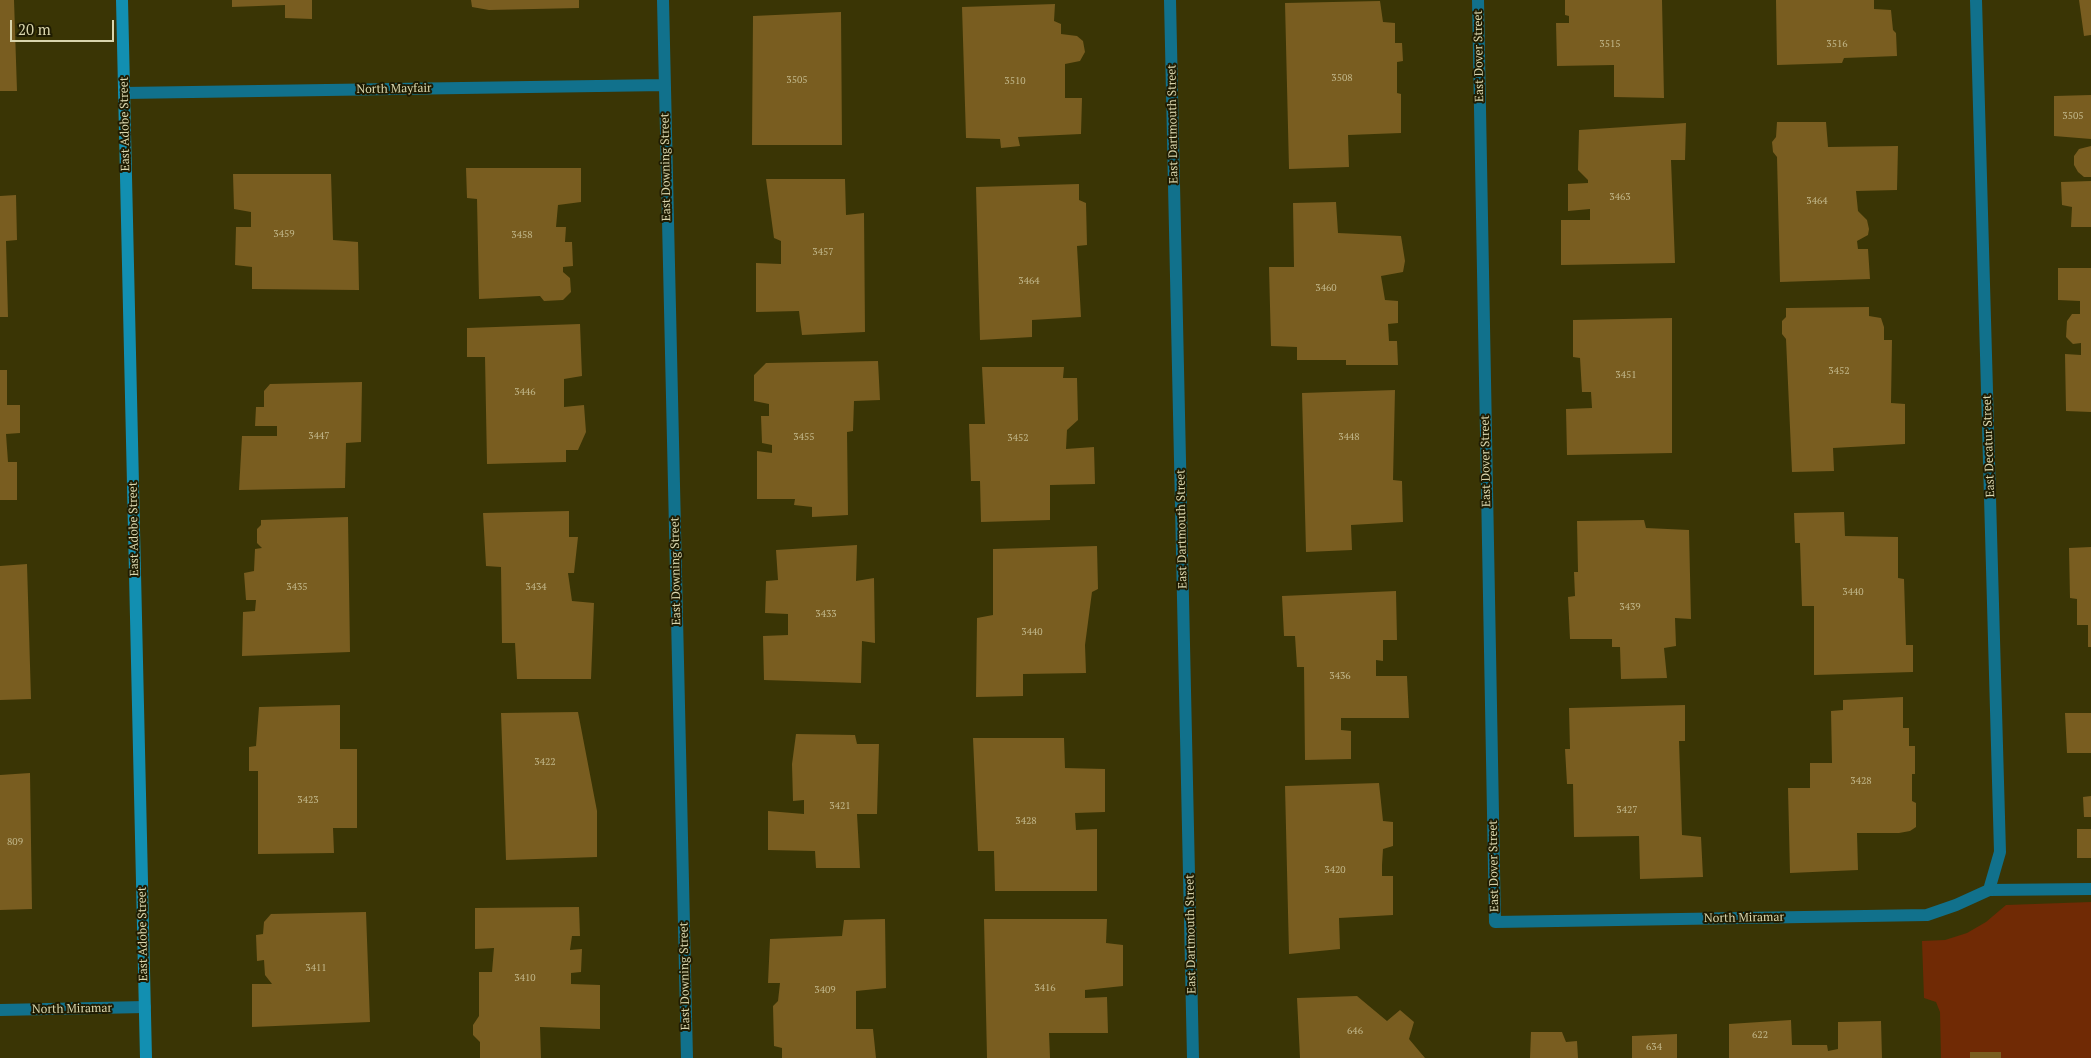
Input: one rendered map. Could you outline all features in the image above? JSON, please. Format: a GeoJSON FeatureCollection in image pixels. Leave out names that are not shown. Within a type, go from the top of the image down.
{"type":"FeatureCollection","features":[{"type":"Feature","properties":{"kind":"street","name":"East Adobe Street"},"geometry":{"type":"LineString","coordinates":[[122,0],[146,1058]]}},
{"type":"Feature","properties":{"kind":"street","name":"East Downing Street"},"geometry":{"type":"LineString","coordinates":[[662,0],[687,1058]]}},
{"type":"Feature","properties":{"kind":"street","name":"East Dartmouth Street"},"geometry":{"type":"LineString","coordinates":[[1170,0],[1193,1058]]}},
{"type":"Feature","properties":{"kind":"street","name":"East Dover Street"},"geometry":{"type":"LineString","coordinates":[[1478,0],[1495,922]]}},
{"type":"Feature","properties":{"kind":"street","name":"East Decatur Street"},"geometry":{"type":"LineString","coordinates":[[1976,0],[2000,852],[1988,890]]}},
{"type":"Feature","properties":{"kind":"street","name":"North Mayfair"},"geometry":{"type":"LineString","coordinates":[[124,93],[664,85]]}},
{"type":"Feature","properties":{"kind":"street"},"geometry":{"type":"LineString","coordinates":[[1988,890],[2091,889]]}},
{"type":"Feature","properties":{"kind":"street","name":"North Miramar"},"geometry":{"type":"LineString","coordinates":[[1495,922],[1927,915],[1956,905],[1988,890]]}},
{"type":"Feature","properties":{"kind":"street","name":"North Miramar"},"geometry":{"type":"LineString","coordinates":[[0,1010],[145,1008]]}},
{"type":"Feature","properties":{"kind":"shaded area"},"geometry":{"type":"Polygon","coordinates":[[[2091,902],[2091,1058],[1941,1058],[1940,1012],[1936,1002],[1924,998],[1922,941],[1945,940],[1967,933],[1986,922],[2006,905],[2091,902]]]}},
{"type":"Feature","properties":{"kind":"building"},"geometry":{"type":"Polygon","coordinates":[[[0,0],[14,0],[17,91],[0,91],[0,0]]]}},
{"type":"Feature","properties":{"kind":"building"},"geometry":{"type":"Polygon","coordinates":[[[232,0],[312,0],[312,19],[285,18],[285,5],[232,7],[232,0]]]}},
{"type":"Feature","properties":{"kind":"building"},"geometry":{"type":"Polygon","coordinates":[[[471,0],[579,0],[579,8],[489,10],[472,7],[471,0]]]}},
{"type":"Feature","properties":{"kind":"building"},"geometry":{"type":"Polygon","coordinates":[[[1565,0],[1662,0],[1664,98],[1614,97],[1614,65],[1557,66],[1556,23],[1569,23],[1569,16],[1565,15],[1565,0]]]}},
{"type":"Feature","properties":{"kind":"building"},"geometry":{"type":"Polygon","coordinates":[[[1776,0],[1874,0],[1874,9],[1891,10],[1893,30],[1896,33],[1897,56],[1844,58],[1842,63],[1777,65],[1776,0]]]}},
{"type":"Feature","properties":{"kind":"building"},"geometry":{"type":"Polygon","coordinates":[[[2079,0],[2091,0],[2091,35],[2084,36],[2079,0]]]}},
{"type":"Feature","properties":{"kind":"building"},"geometry":{"type":"Polygon","coordinates":[[[1380,1],[1383,22],[1395,23],[1395,43],[1402,43],[1403,61],[1397,62],[1397,93],[1401,94],[1401,133],[1348,135],[1349,167],[1289,169],[1285,3],[1380,1]]]}},
{"type":"Feature","properties":{"kind":"building"},"geometry":{"type":"Polygon","coordinates":[[[1055,4],[1054,21],[1061,24],[1061,34],[1077,36],[1083,41],[1085,52],[1080,61],[1065,64],[1065,98],[1082,98],[1081,134],[1018,137],[1020,146],[1001,148],[1000,139],[966,138],[962,7],[1055,4]]]}},
{"type":"Feature","properties":{"kind":"building"},"geometry":{"type":"Polygon","coordinates":[[[841,12],[842,145],[752,145],[753,16],[841,12]]]}},
{"type":"Feature","properties":{"kind":"building"},"geometry":{"type":"Polygon","coordinates":[[[2091,95],[2091,139],[2054,136],[2054,96],[2091,95]]]}},
{"type":"Feature","properties":{"kind":"building"},"geometry":{"type":"Polygon","coordinates":[[[1777,122],[1826,122],[1828,147],[1898,146],[1897,190],[1856,191],[1858,211],[1867,220],[1869,229],[1868,235],[1857,241],[1858,249],[1868,249],[1870,279],[1780,282],[1777,157],[1773,152],[1772,142],[1776,137],[1777,122]]]}},
{"type":"Feature","properties":{"kind":"building"},"geometry":{"type":"Polygon","coordinates":[[[1686,123],[1685,160],[1671,160],[1675,263],[1561,265],[1561,220],[1590,220],[1590,209],[1568,211],[1568,184],[1588,183],[1588,180],[1578,170],[1579,130],[1686,123]]]}},
{"type":"Feature","properties":{"kind":"building"},"geometry":{"type":"Polygon","coordinates":[[[2091,146],[2091,177],[2084,177],[2074,165],[2074,156],[2079,149],[2091,146]]]}},
{"type":"Feature","properties":{"kind":"building"},"geometry":{"type":"Polygon","coordinates":[[[466,168],[581,168],[581,202],[558,205],[556,227],[566,227],[565,242],[572,242],[573,266],[563,267],[563,272],[570,278],[571,292],[563,300],[544,301],[540,296],[479,299],[477,199],[467,198],[466,168]]]}},
{"type":"Feature","properties":{"kind":"building"},"geometry":{"type":"Polygon","coordinates":[[[233,174],[331,174],[333,240],[358,242],[359,290],[252,289],[252,267],[235,265],[236,227],[251,227],[251,212],[234,209],[233,174]]]}},
{"type":"Feature","properties":{"kind":"building"},"geometry":{"type":"Polygon","coordinates":[[[766,179],[845,179],[846,215],[864,213],[865,332],[802,335],[799,311],[756,312],[756,263],[781,264],[781,241],[774,238],[766,179]]]}},
{"type":"Feature","properties":{"kind":"building"},"geometry":{"type":"Polygon","coordinates":[[[2091,181],[2091,227],[2071,227],[2072,207],[2062,205],[2061,182],[2091,181]]]}},
{"type":"Feature","properties":{"kind":"building"},"geometry":{"type":"Polygon","coordinates":[[[1079,184],[1079,200],[1086,203],[1087,245],[1077,246],[1081,317],[1032,320],[1032,337],[980,340],[976,187],[1079,184]]]}},
{"type":"Feature","properties":{"kind":"building"},"geometry":{"type":"Polygon","coordinates":[[[16,195],[17,240],[6,241],[8,317],[0,317],[0,196],[16,195]]]}},
{"type":"Feature","properties":{"kind":"building"},"geometry":{"type":"Polygon","coordinates":[[[1336,202],[1338,233],[1401,236],[1405,261],[1403,272],[1381,276],[1385,300],[1398,301],[1398,323],[1388,324],[1389,341],[1397,341],[1398,365],[1346,365],[1346,360],[1297,360],[1297,347],[1271,346],[1269,267],[1294,267],[1293,203],[1336,202]]]}},
{"type":"Feature","properties":{"kind":"building"},"geometry":{"type":"Polygon","coordinates":[[[2058,268],[2091,268],[2091,412],[2066,411],[2065,354],[2081,355],[2081,343],[2073,344],[2066,337],[2067,321],[2072,314],[2080,314],[2080,301],[2058,300],[2058,268]]]}},
{"type":"Feature","properties":{"kind":"building"},"geometry":{"type":"Polygon","coordinates":[[[1869,307],[1869,316],[1881,318],[1884,327],[1884,340],[1892,340],[1891,403],[1905,404],[1905,444],[1833,448],[1834,471],[1792,472],[1786,339],[1782,334],[1782,321],[1786,317],[1786,308],[1869,307]]]}},
{"type":"Feature","properties":{"kind":"building"},"geometry":{"type":"Polygon","coordinates":[[[1672,318],[1672,453],[1567,455],[1566,409],[1592,408],[1591,392],[1582,392],[1580,358],[1573,357],[1573,320],[1672,318]]]}},
{"type":"Feature","properties":{"kind":"building"},"geometry":{"type":"Polygon","coordinates":[[[580,324],[582,376],[564,379],[564,407],[584,405],[586,432],[578,450],[566,450],[566,462],[487,464],[485,357],[467,357],[467,328],[580,324]]]}},
{"type":"Feature","properties":{"kind":"building"},"geometry":{"type":"Polygon","coordinates":[[[878,361],[880,400],[854,401],[853,431],[847,432],[848,515],[812,517],[812,507],[794,505],[795,499],[757,499],[757,451],[772,453],[772,445],[762,443],[761,416],[769,416],[769,404],[754,401],[754,375],[766,363],[878,361]]]}},
{"type":"Feature","properties":{"kind":"building"},"geometry":{"type":"Polygon","coordinates":[[[982,367],[1064,367],[1063,378],[1077,378],[1078,420],[1067,430],[1066,449],[1094,447],[1095,484],[1050,485],[1050,520],[981,522],[980,481],[971,481],[969,424],[985,424],[982,367]]]}},
{"type":"Feature","properties":{"kind":"building"},"geometry":{"type":"Polygon","coordinates":[[[0,370],[7,370],[7,405],[20,405],[20,433],[6,434],[8,462],[17,462],[17,500],[0,500],[0,370]]]}},
{"type":"Feature","properties":{"kind":"building"},"geometry":{"type":"Polygon","coordinates":[[[362,382],[361,442],[346,443],[345,488],[239,490],[242,436],[277,436],[277,426],[255,426],[256,407],[264,407],[264,391],[270,384],[362,382]]]}},
{"type":"Feature","properties":{"kind":"building"},"geometry":{"type":"Polygon","coordinates":[[[1395,390],[1393,480],[1402,481],[1403,522],[1351,525],[1352,550],[1306,552],[1302,393],[1395,390]]]}},
{"type":"Feature","properties":{"kind":"building"},"geometry":{"type":"Polygon","coordinates":[[[569,511],[569,537],[578,537],[574,573],[568,573],[572,601],[594,603],[591,679],[517,679],[515,643],[502,643],[501,567],[486,566],[483,513],[569,511]]]}},
{"type":"Feature","properties":{"kind":"building"},"geometry":{"type":"Polygon","coordinates":[[[1844,512],[1845,536],[1898,537],[1898,578],[1904,579],[1906,645],[1913,645],[1913,672],[1814,675],[1814,606],[1802,606],[1800,543],[1795,543],[1794,513],[1844,512]]]}},
{"type":"Feature","properties":{"kind":"building"},"geometry":{"type":"Polygon","coordinates":[[[348,517],[350,652],[242,656],[243,612],[255,611],[256,600],[246,600],[244,573],[254,571],[255,549],[262,548],[257,543],[257,529],[261,525],[261,520],[348,517]]]}},
{"type":"Feature","properties":{"kind":"building"},"geometry":{"type":"Polygon","coordinates":[[[1644,520],[1646,528],[1689,530],[1691,619],[1675,618],[1676,646],[1664,648],[1667,678],[1621,679],[1620,647],[1612,647],[1612,639],[1570,639],[1568,597],[1575,596],[1574,572],[1578,572],[1577,521],[1644,520]]]}},
{"type":"Feature","properties":{"kind":"building"},"geometry":{"type":"Polygon","coordinates":[[[857,545],[856,581],[874,578],[875,643],[862,641],[861,683],[764,680],[763,636],[788,635],[788,614],[765,613],[766,581],[778,580],[776,550],[857,545]]]}},
{"type":"Feature","properties":{"kind":"building"},"geometry":{"type":"Polygon","coordinates":[[[1097,546],[1098,589],[1092,592],[1085,645],[1086,673],[1023,674],[1023,696],[976,697],[977,618],[993,615],[993,549],[1097,546]]]}},
{"type":"Feature","properties":{"kind":"building"},"geometry":{"type":"Polygon","coordinates":[[[2091,547],[2091,647],[2088,647],[2088,625],[2077,625],[2077,599],[2070,598],[2069,548],[2091,547]]]}},
{"type":"Feature","properties":{"kind":"building"},"geometry":{"type":"Polygon","coordinates":[[[27,564],[31,699],[0,700],[0,566],[27,564]]]}},
{"type":"Feature","properties":{"kind":"building"},"geometry":{"type":"Polygon","coordinates":[[[1396,591],[1397,640],[1383,640],[1383,661],[1376,660],[1376,676],[1407,676],[1409,718],[1341,718],[1341,730],[1351,731],[1351,759],[1305,760],[1304,667],[1297,667],[1295,636],[1284,636],[1282,596],[1396,591]]]}},
{"type":"Feature","properties":{"kind":"building"},"geometry":{"type":"Polygon","coordinates":[[[1903,697],[1903,728],[1909,728],[1909,746],[1915,746],[1915,774],[1912,774],[1912,801],[1916,803],[1916,827],[1910,831],[1899,833],[1857,833],[1858,870],[1790,873],[1788,788],[1810,788],[1810,763],[1832,763],[1831,711],[1843,710],[1843,700],[1903,697]]]}},
{"type":"Feature","properties":{"kind":"building"},"geometry":{"type":"Polygon","coordinates":[[[340,705],[340,749],[357,749],[357,828],[333,828],[334,853],[258,854],[258,771],[249,771],[249,747],[256,746],[259,707],[340,705]]]}},
{"type":"Feature","properties":{"kind":"building"},"geometry":{"type":"Polygon","coordinates":[[[1685,705],[1685,741],[1679,741],[1682,835],[1701,837],[1703,877],[1640,879],[1639,836],[1574,837],[1573,784],[1567,784],[1565,749],[1570,749],[1569,708],[1685,705]]]}},
{"type":"Feature","properties":{"kind":"building"},"geometry":{"type":"Polygon","coordinates":[[[578,712],[597,811],[597,857],[506,860],[501,713],[578,712]]]}},
{"type":"Feature","properties":{"kind":"building"},"geometry":{"type":"Polygon","coordinates":[[[2065,713],[2091,713],[2091,753],[2067,753],[2065,713]]]}},
{"type":"Feature","properties":{"kind":"building"},"geometry":{"type":"Polygon","coordinates":[[[796,734],[855,735],[857,744],[879,744],[877,814],[857,814],[860,868],[816,868],[815,851],[768,850],[768,811],[804,814],[804,800],[793,801],[792,764],[796,734]]]}},
{"type":"Feature","properties":{"kind":"building"},"geometry":{"type":"Polygon","coordinates":[[[973,738],[1064,738],[1065,768],[1105,769],[1105,812],[1075,813],[1076,830],[1097,829],[1097,891],[995,891],[994,851],[978,851],[973,738]]]}},
{"type":"Feature","properties":{"kind":"building"},"geometry":{"type":"Polygon","coordinates":[[[30,773],[32,909],[0,910],[0,775],[30,773]]]}},
{"type":"Feature","properties":{"kind":"building"},"geometry":{"type":"Polygon","coordinates":[[[1379,783],[1383,821],[1393,822],[1393,846],[1383,849],[1382,876],[1393,876],[1393,915],[1339,918],[1340,949],[1289,954],[1285,786],[1379,783]]]}},
{"type":"Feature","properties":{"kind":"building"},"geometry":{"type":"Polygon","coordinates":[[[2091,796],[2091,817],[2084,817],[2083,797],[2091,796]]]}},
{"type":"Feature","properties":{"kind":"building"},"geometry":{"type":"Polygon","coordinates":[[[2077,829],[2091,829],[2091,858],[2077,858],[2077,829]]]}},
{"type":"Feature","properties":{"kind":"building"},"geometry":{"type":"Polygon","coordinates":[[[579,907],[580,936],[572,936],[570,950],[582,949],[581,972],[571,973],[571,984],[600,985],[600,1029],[540,1027],[541,1058],[480,1058],[480,1042],[473,1035],[473,1025],[479,1016],[479,972],[492,972],[494,948],[475,949],[475,908],[579,907]]]}},
{"type":"Feature","properties":{"kind":"building"},"geometry":{"type":"Polygon","coordinates":[[[366,912],[370,1022],[252,1027],[252,984],[272,984],[265,975],[264,960],[257,961],[256,935],[263,934],[264,922],[271,914],[366,912]]]}},
{"type":"Feature","properties":{"kind":"building"},"geometry":{"type":"Polygon","coordinates":[[[885,919],[886,988],[856,991],[856,1029],[873,1029],[876,1058],[782,1058],[782,1048],[774,1046],[773,1006],[778,1001],[780,983],[768,983],[770,939],[842,936],[844,920],[885,919]]]}},
{"type":"Feature","properties":{"kind":"building"},"geometry":{"type":"Polygon","coordinates":[[[984,919],[1107,919],[1106,943],[1123,945],[1123,986],[1085,990],[1085,998],[1107,997],[1108,1033],[1049,1033],[1050,1058],[987,1058],[984,919]]]}},
{"type":"Feature","properties":{"kind":"building"},"geometry":{"type":"Polygon","coordinates":[[[1357,996],[1387,1021],[1400,1010],[1414,1022],[1409,1039],[1425,1058],[1300,1058],[1297,998],[1357,996]]]}},
{"type":"Feature","properties":{"kind":"building"},"geometry":{"type":"Polygon","coordinates":[[[1791,1020],[1792,1045],[1827,1045],[1828,1051],[1838,1049],[1838,1022],[1881,1021],[1882,1058],[1729,1058],[1729,1024],[1791,1020]]]}},
{"type":"Feature","properties":{"kind":"building"},"geometry":{"type":"Polygon","coordinates":[[[1531,1032],[1562,1032],[1566,1042],[1577,1041],[1578,1058],[1530,1058],[1531,1032]]]}},
{"type":"Feature","properties":{"kind":"building"},"geometry":{"type":"Polygon","coordinates":[[[1677,1034],[1677,1058],[1632,1058],[1632,1036],[1677,1034]]]}},
{"type":"Feature","properties":{"kind":"building"},"geometry":{"type":"Polygon","coordinates":[[[1970,1052],[2001,1052],[2001,1058],[1970,1058],[1970,1052]]]}}]}
